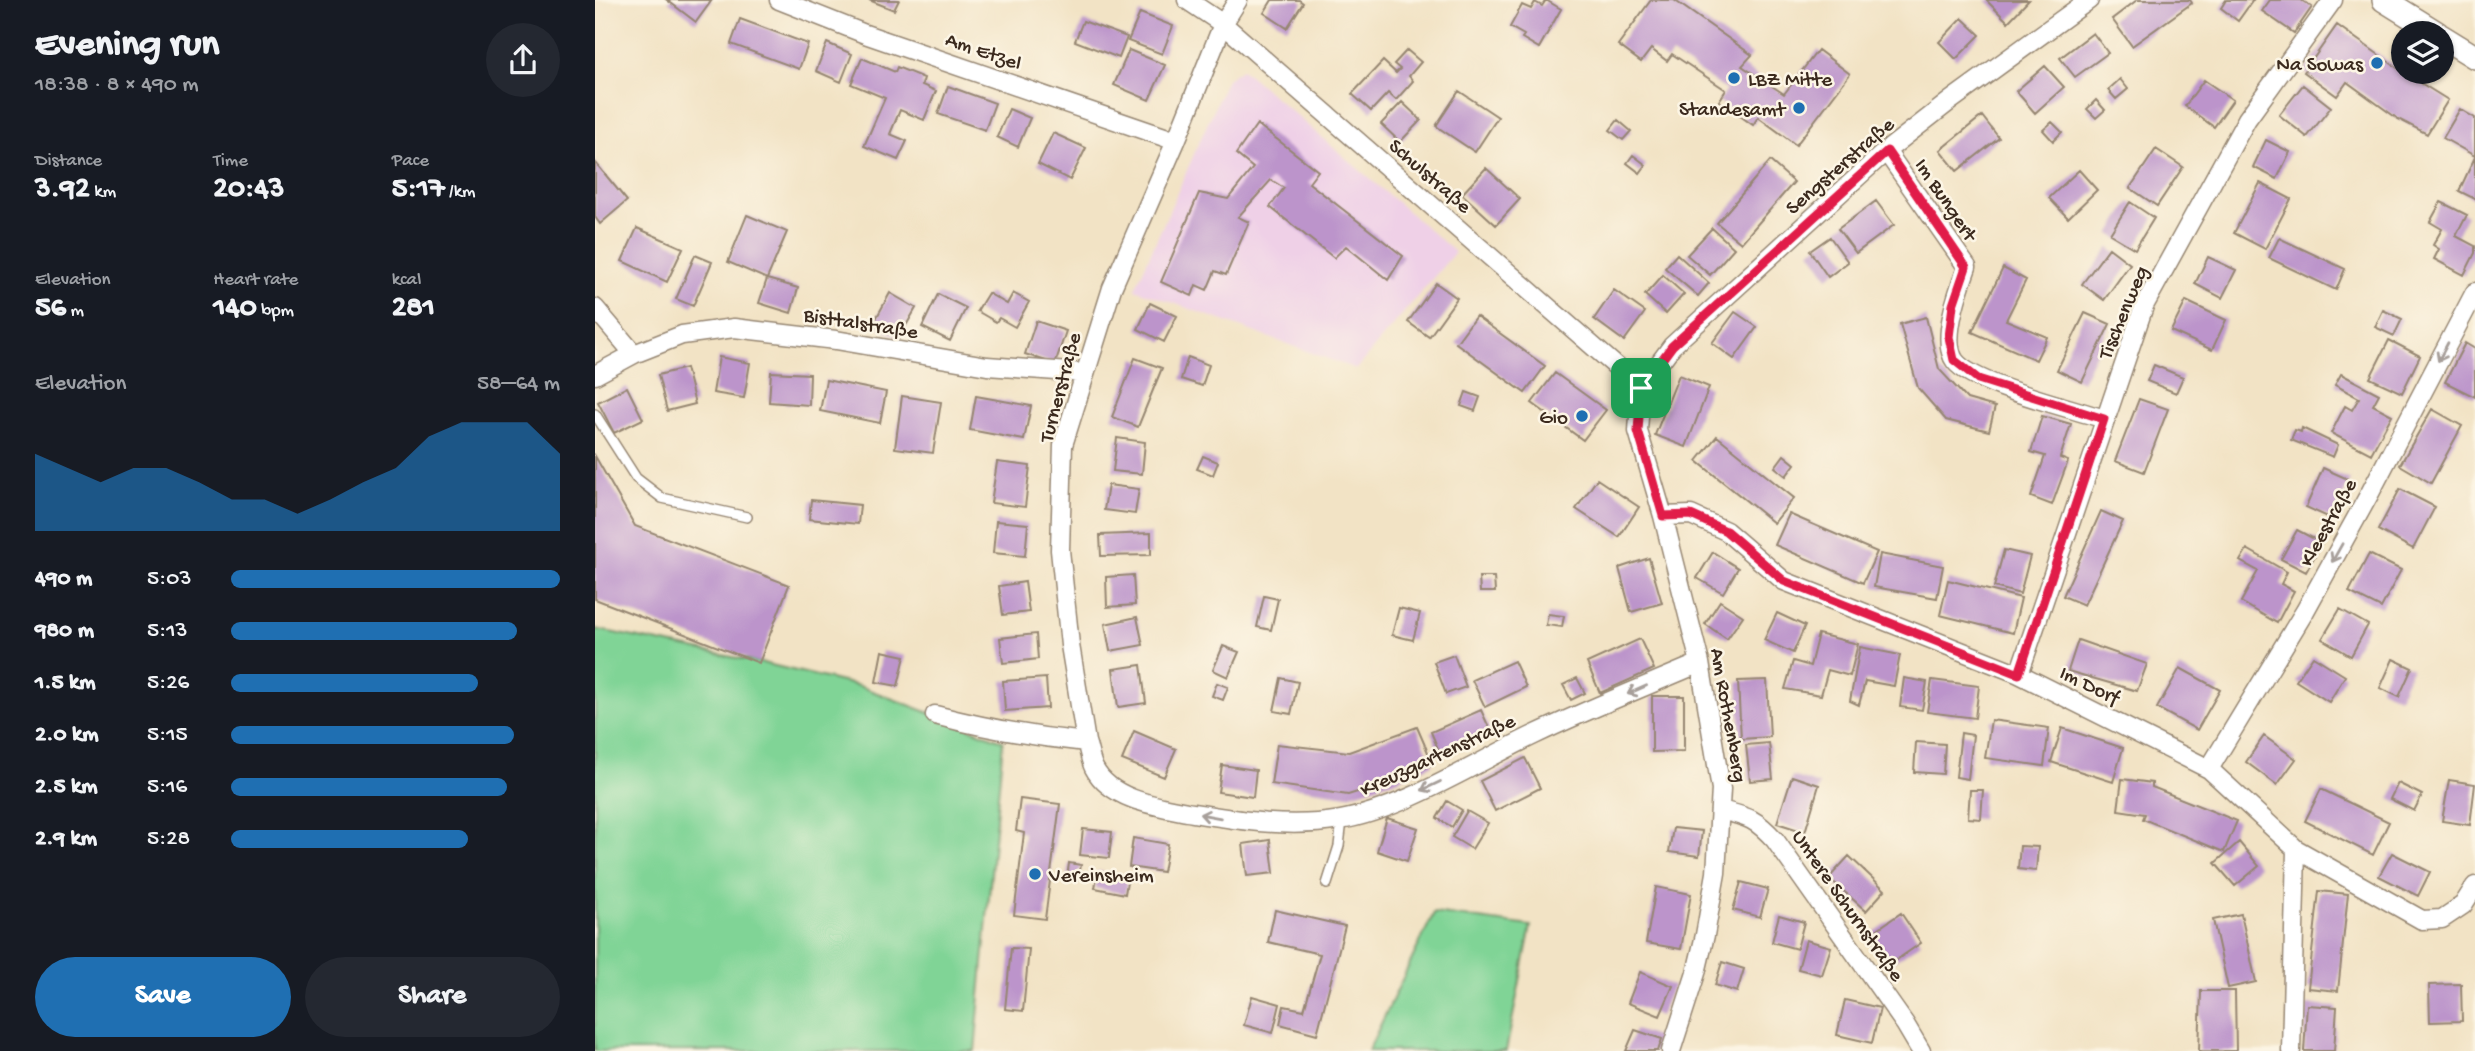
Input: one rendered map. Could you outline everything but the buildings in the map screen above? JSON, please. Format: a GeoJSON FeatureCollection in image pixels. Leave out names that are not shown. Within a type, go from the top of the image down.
{"type":"FeatureCollection","features":[{"type":"Feature","properties":{"kind":"street","name":"Am Etzel"},"geometry":{"type":"LineString","coordinates":[[779,0],[865,34],[1175,141]]}},
{"type":"Feature","properties":{"kind":"street","name":"Schulstraße"},"geometry":{"type":"LineString","coordinates":[[1187,0],[1223,24],[1641,388]]}},
{"type":"Feature","properties":{"kind":"street","name":"Turnerstraße"},"geometry":{"type":"LineString","coordinates":[[1086,742],[1070,645],[1060,550],[1063,444],[1112,288],[1223,24],[1238,0]]}},
{"type":"Feature","properties":{"kind":"street","name":"Sengsterstraße"},"geometry":{"type":"LineString","coordinates":[[1641,388],[1672,346],[1887,151],[1951,100],[2089,0]]}},
{"type":"Feature","properties":{"kind":"street","name":"Tischenweg"},"geometry":{"type":"LineString","coordinates":[[2019,674],[2144,306],[2247,118],[2333,0]]}},
{"type":"Feature","properties":{"kind":"street"},"geometry":{"type":"LineString","coordinates":[[2383,0],[2417,21]]}},
{"type":"Feature","properties":{"kind":"street"},"geometry":{"type":"LineString","coordinates":[[2454,44],[2475,57]]}},
{"type":"Feature","properties":{"kind":"street","name":"Im Bungert"},"geometry":{"type":"LineString","coordinates":[[1887,151],[1966,267],[1953,305],[1949,337],[1954,360],[1978,379],[2104,419]]}},
{"type":"Feature","properties":{"kind":"street","name":"Kleestraße"},"geometry":{"type":"LineString","coordinates":[[2209,769],[2311,599],[2475,292]]}},
{"type":"Feature","properties":{"kind":"street"},"geometry":{"type":"LineString","coordinates":[[595,308],[634,354]]}},
{"type":"Feature","properties":{"kind":"street","name":"Bisttalstraße"},"geometry":{"type":"LineString","coordinates":[[595,375],[634,354],[682,335],[734,328],[836,340],[987,366],[1084,373]]}},
{"type":"Feature","properties":{"kind":"street","name":"Am Rothenberg"},"geometry":{"type":"LineString","coordinates":[[1641,388],[1638,431],[1663,516],[1700,663],[1721,789],[1716,873],[1705,935],[1671,1051]]}},
{"type":"Feature","properties":{"kind":"street","name":"Im Dorf"},"geometry":{"type":"LineString","coordinates":[[1663,516],[1691,515],[1726,531],[1784,581],[2019,674],[2209,769],[2296,849],[2422,920],[2442,919],[2463,905],[2475,886]]}},
{"type":"Feature","properties":{"kind":"street","name":"Kreuzgartenstraße"},"geometry":{"type":"LineString","coordinates":[[1086,742],[1094,767],[1104,782],[1118,792],[1139,800],[1175,810],[1270,823],[1342,820],[1412,796],[1535,734],[1700,663]]}},
{"type":"Feature","properties":{"kind":"street"},"geometry":{"type":"LineString","coordinates":[[935,715],[1000,731],[1086,742]]}},
{"type":"Feature","properties":{"kind":"street","name":"Untere Schurnstraße"},"geometry":{"type":"LineString","coordinates":[[1720,810],[1760,823],[1775,840],[1905,1024],[1921,1051]]}},
{"type":"Feature","properties":{"kind":"street"},"geometry":{"type":"LineString","coordinates":[[2291,1051],[2296,849]]}},
{"type":"Feature","properties":{"kind":"lane"},"geometry":{"type":"LineString","coordinates":[[595,414],[636,478],[662,498],[747,517]]}},
{"type":"Feature","properties":{"kind":"lane"},"geometry":{"type":"LineString","coordinates":[[1327,884],[1339,846],[1342,820]]}},
{"type":"Feature","properties":{"kind":"shaded area"},"geometry":{"type":"Polygon","coordinates":[[[1242,69],[1455,252],[1356,369],[1135,289],[1227,79],[1242,69]]]}},
{"type":"Feature","properties":{"kind":"green space"},"geometry":{"type":"Polygon","coordinates":[[[595,629],[859,686],[1003,741],[975,1051],[595,1051],[595,629]]]}},
{"type":"Feature","properties":{"kind":"green space"},"geometry":{"type":"Polygon","coordinates":[[[1434,913],[1531,926],[1506,1051],[1368,1051],[1434,913]]]}},
{"type":"Feature","properties":{"kind":"place","name":"Na Sowas"},"geometry":{"type":"Point","coordinates":[2377,63]}},
{"type":"Feature","properties":{"kind":"place","name":"LBZ Mitte"},"geometry":{"type":"Point","coordinates":[1734,78]}},
{"type":"Feature","properties":{"kind":"place","name":"Standesamt"},"geometry":{"type":"Point","coordinates":[1799,108]}},
{"type":"Feature","properties":{"kind":"place","name":"Gio"},"geometry":{"type":"Point","coordinates":[1582,416]}},
{"type":"Feature","properties":{"kind":"place","name":"Vereinsheim"},"geometry":{"type":"Point","coordinates":[1035,874]}},
{"type":"Feature","properties":{"kind":"route"},"geometry":{"type":"LineString","coordinates":[[1887,151],[1966,267],[1953,305],[1949,337],[1954,360],[1978,379],[2104,419],[2019,674],[1784,581],[1726,531],[1691,515],[1663,516],[1638,431],[1641,388],[1672,346],[1887,151]]}}]}
